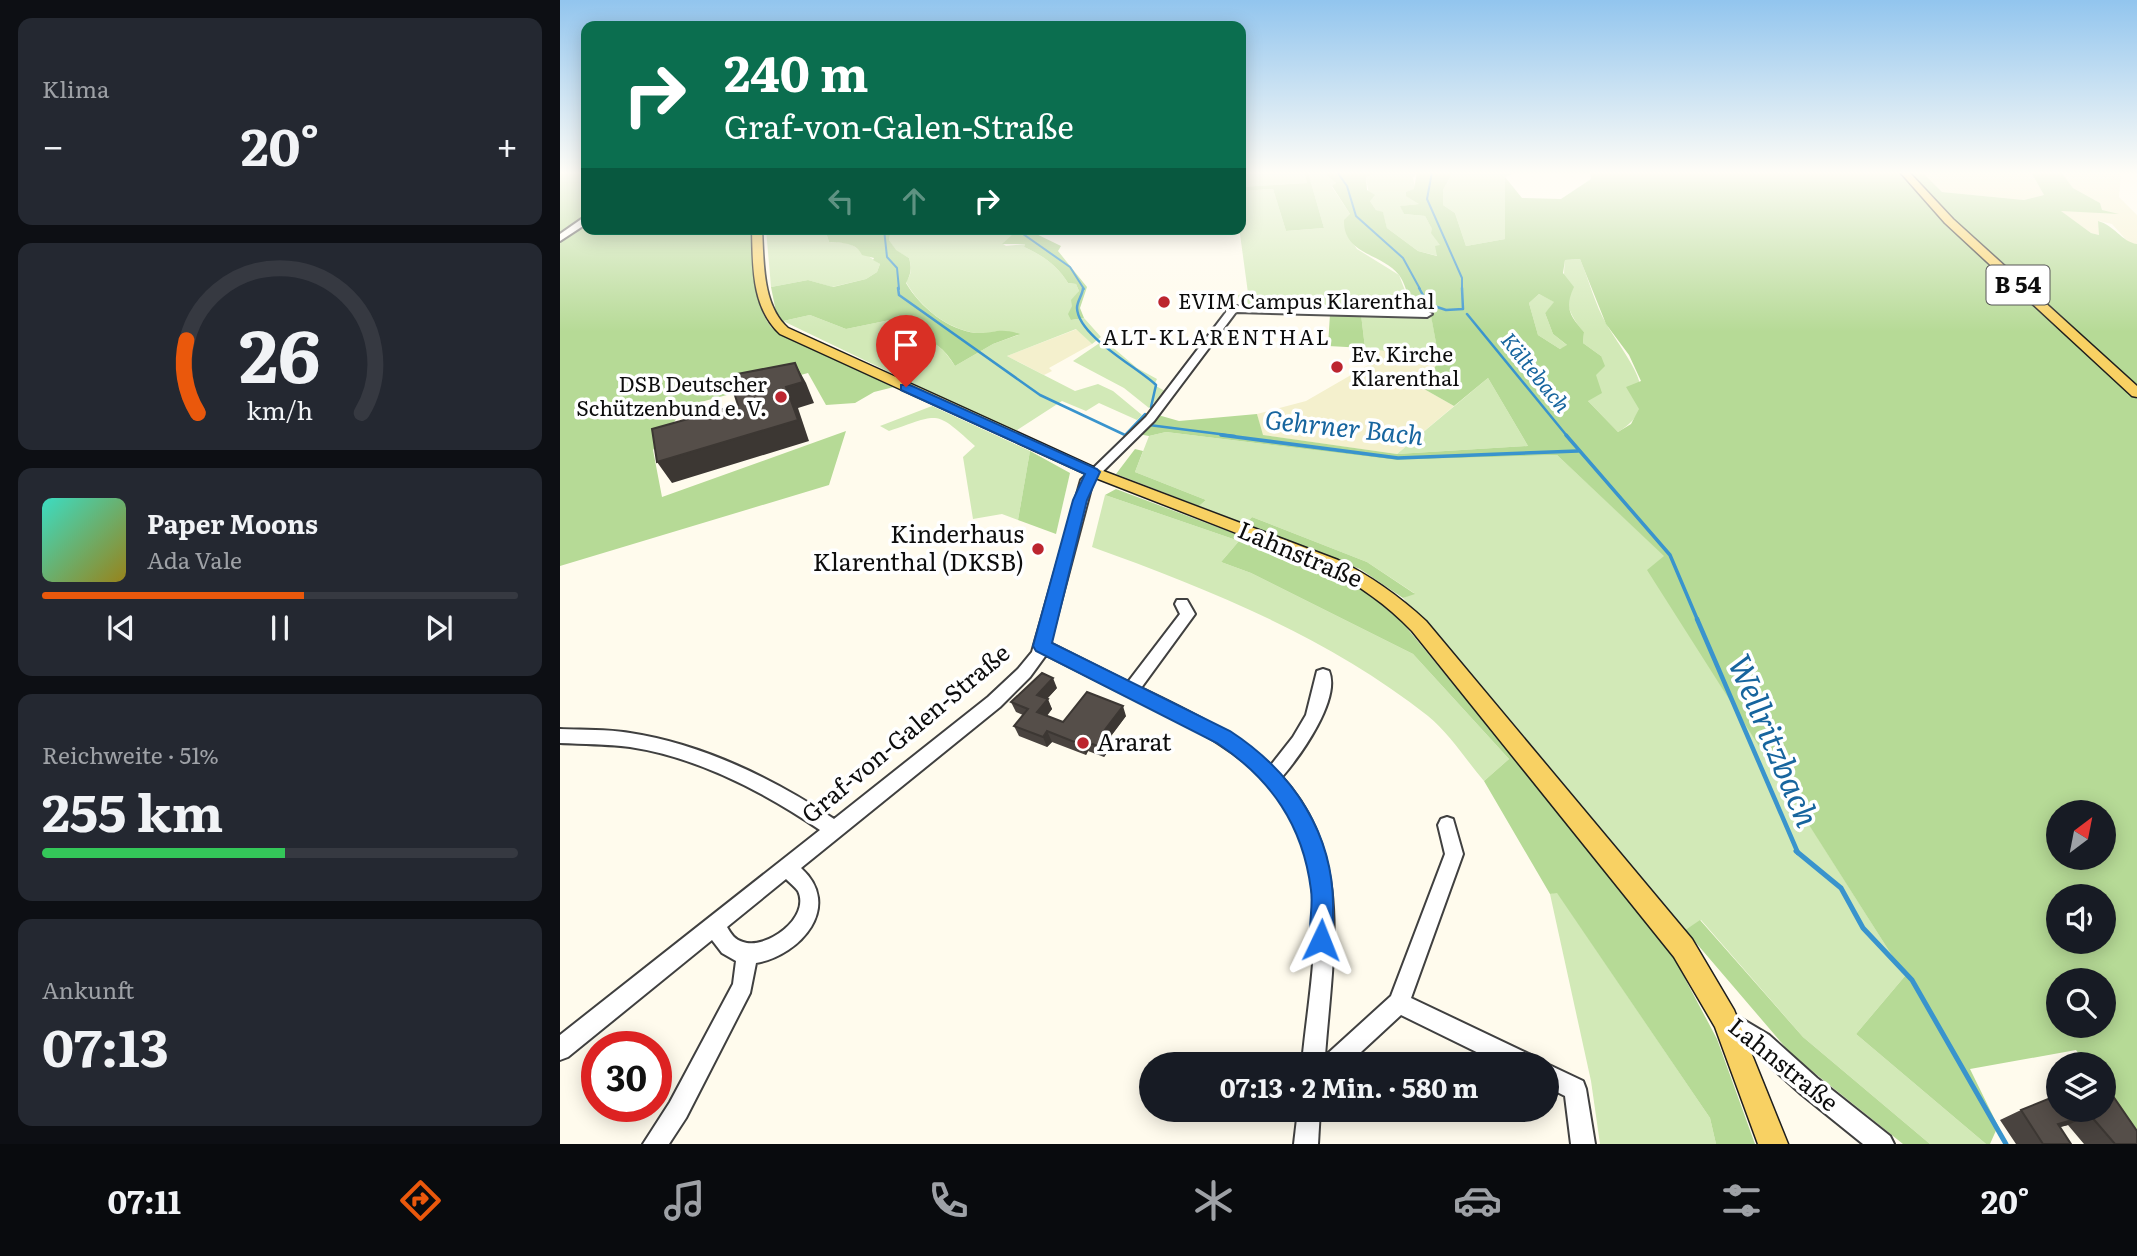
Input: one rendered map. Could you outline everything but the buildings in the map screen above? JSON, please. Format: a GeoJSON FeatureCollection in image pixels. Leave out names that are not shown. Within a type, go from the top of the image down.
{"type":"FeatureCollection","features":[{"type":"Feature","properties":{"kind":"main road","name":"B 54"},"geometry":{"type":"LineString","coordinates":[[1954,225],[2137,393]]}},
{"type":"Feature","properties":{"kind":"main road","name":"Lahnstraße"},"geometry":{"type":"LineString","coordinates":[[757,235],[760,276],[769,315],[778,328],[1093,472],[1332,565],[1365,581],[1399,606],[1419,626],[1670,930],[1725,1019]]}},
{"type":"Feature","properties":{"kind":"main road"},"geometry":{"type":"LineString","coordinates":[[1725,1019],[1773,1144]]}},
{"type":"Feature","properties":{"kind":"street"},"geometry":{"type":"LineString","coordinates":[[560,238],[578,225]]}},
{"type":"Feature","properties":{"kind":"street"},"geometry":{"type":"LineString","coordinates":[[1093,472],[1150,419],[1233,309],[1427,314]]}},
{"type":"Feature","properties":{"kind":"street","name":"Graf-von-Galen-Straße"},"geometry":{"type":"LineString","coordinates":[[560,1049],[994,702],[1034,663],[1042,646],[1080,500],[1093,472]]}},
{"type":"Feature","properties":{"kind":"street"},"geometry":{"type":"LineString","coordinates":[[1131,691],[1188,614],[1182,604]]}},
{"type":"Feature","properties":{"kind":"street"},"geometry":{"type":"LineString","coordinates":[[1042,646],[1224,737],[1250,754],[1273,775],[1302,818],[1320,872],[1323,916],[1313,1052]]}},
{"type":"Feature","properties":{"kind":"street"},"geometry":{"type":"LineString","coordinates":[[1273,775],[1290,757],[1324,694],[1323,675]]}},
{"type":"Feature","properties":{"kind":"street"},"geometry":{"type":"LineString","coordinates":[[560,736],[631,740],[684,753],[803,810],[833,829]]}},
{"type":"Feature","properties":{"kind":"street"},"geometry":{"type":"LineString","coordinates":[[1345,1052],[1399,1003],[1454,854],[1447,825]]}},
{"type":"Feature","properties":{"kind":"street"},"geometry":{"type":"LineString","coordinates":[[715,926],[731,948],[747,954],[771,947],[805,921],[810,906],[808,892],[786,867]]}},
{"type":"Feature","properties":{"kind":"street"},"geometry":{"type":"LineString","coordinates":[[655,1144],[678,1110],[743,986],[747,954]]}},
{"type":"Feature","properties":{"kind":"street"},"geometry":{"type":"LineString","coordinates":[[1399,1003],[1500,1052]]}},
{"type":"Feature","properties":{"kind":"street","name":"Lahnstraße"},"geometry":{"type":"LineString","coordinates":[[1725,1019],[1761,1043],[1809,1086],[1882,1144]]}},
{"type":"Feature","properties":{"kind":"street"},"geometry":{"type":"LineString","coordinates":[[1559,1081],[1575,1089],[1583,1144]]}},
{"type":"Feature","properties":{"kind":"street"},"geometry":{"type":"LineString","coordinates":[[1307,1144],[1308,1122]]}},
{"type":"Feature","properties":{"kind":"shaded area"},"geometry":{"type":"Polygon","coordinates":[[[2080,225],[2099,225],[2099,235],[2080,225]]]}},
{"type":"Feature","properties":{"kind":"shaded area"},"geometry":{"type":"Polygon","coordinates":[[[2113,225],[2137,225],[2137,244],[2129,243],[2113,225]]]}},
{"type":"Feature","properties":{"kind":"shaded area"},"geometry":{"type":"Polygon","coordinates":[[[1077,329],[1092,344],[1049,368],[1052,371],[1044,375],[1007,356],[1077,329]]]}},
{"type":"Feature","properties":{"kind":"shaded area"},"geometry":{"type":"Polygon","coordinates":[[[1380,349],[1439,359],[1424,389],[1454,406],[1397,454],[1262,435],[1257,414],[1306,401],[1377,360],[1380,349]]]}},
{"type":"Feature","properties":{"kind":"green space"},"geometry":{"type":"Polygon","coordinates":[[[560,225],[581,225],[581,235],[752,235],[758,296],[761,309],[774,330],[894,387],[874,392],[855,403],[826,405],[808,373],[686,406],[653,450],[662,497],[846,431],[829,485],[560,566],[560,225]]]}},
{"type":"Feature","properties":{"kind":"green space"},"geometry":{"type":"Polygon","coordinates":[[[1246,225],[1284,225],[1286,231],[1324,228],[1323,225],[1351,225],[1352,242],[1357,249],[1399,275],[1411,306],[1404,311],[1240,308],[1238,295],[1248,293],[1240,235],[1246,235],[1246,225]]]}},
{"type":"Feature","properties":{"kind":"green space"},"geometry":{"type":"Polygon","coordinates":[[[1284,225],[1323,225],[1324,228],[1286,231],[1284,225]]]}},
{"type":"Feature","properties":{"kind":"green space"},"geometry":{"type":"Polygon","coordinates":[[[1344,225],[1386,225],[1418,251],[1437,256],[1435,246],[1440,245],[1431,233],[1430,225],[1459,225],[1466,246],[1505,239],[1505,225],[1948,225],[2137,399],[2137,1138],[2116,1107],[2116,1052],[2046,1052],[2046,1055],[1970,1069],[1998,1126],[1990,1144],[1986,1144],[1856,1034],[1905,976],[1647,570],[1664,556],[1557,455],[1396,460],[1166,432],[1149,436],[1138,434],[1158,415],[1179,421],[1257,414],[1263,435],[1397,454],[1528,446],[1488,378],[1454,406],[1424,389],[1439,359],[1431,316],[1404,311],[1411,306],[1399,275],[1383,262],[1356,247],[1344,225]],[[1580,259],[1565,260],[1563,273],[1574,287],[1569,301],[1570,311],[1584,332],[1583,343],[1601,356],[1605,366],[1596,375],[1602,393],[1588,401],[1618,432],[1631,424],[1639,409],[1626,387],[1641,381],[1629,355],[1606,324],[1580,259]],[[1539,294],[1529,303],[1538,335],[1560,349],[1567,345],[1553,334],[1545,313],[1554,302],[1539,294]]]}},
{"type":"Feature","properties":{"kind":"green space"},"geometry":{"type":"Polygon","coordinates":[[[1386,225],[1430,225],[1441,245],[1438,256],[1418,251],[1386,225]]]}},
{"type":"Feature","properties":{"kind":"green space"},"geometry":{"type":"Polygon","coordinates":[[[1459,225],[1505,225],[1505,239],[1466,246],[1459,225]]]}},
{"type":"Feature","properties":{"kind":"green space"},"geometry":{"type":"Polygon","coordinates":[[[1959,225],[2081,225],[2099,235],[2098,225],[2108,225],[2137,244],[2137,386],[1959,225]]]}},
{"type":"Feature","properties":{"kind":"green space"},"geometry":{"type":"Polygon","coordinates":[[[767,235],[827,235],[829,242],[849,243],[880,264],[877,272],[866,279],[832,287],[808,280],[771,287],[767,235]]]}},
{"type":"Feature","properties":{"kind":"green space"},"geometry":{"type":"Polygon","coordinates":[[[827,235],[890,235],[889,240],[896,250],[909,258],[911,271],[906,283],[919,301],[936,316],[966,331],[1006,331],[1020,334],[993,344],[955,366],[938,346],[913,336],[913,327],[903,321],[890,320],[846,329],[810,315],[783,321],[776,312],[771,287],[808,280],[833,287],[866,279],[877,272],[880,264],[873,260],[874,258],[862,255],[852,245],[829,242],[827,235]]]}},
{"type":"Feature","properties":{"kind":"green space"},"geometry":{"type":"Polygon","coordinates":[[[890,235],[1013,235],[1012,239],[1003,244],[1025,244],[1024,247],[1054,266],[1068,283],[1076,284],[1079,291],[1072,306],[1071,320],[1084,318],[1101,337],[1092,344],[1076,329],[1007,356],[1075,391],[1098,384],[1113,391],[1142,415],[1137,420],[1099,403],[1086,411],[1062,401],[1014,432],[783,321],[810,315],[846,329],[890,320],[903,321],[913,327],[913,336],[938,346],[955,366],[993,344],[1018,335],[1000,331],[965,331],[935,315],[919,300],[906,282],[911,271],[909,258],[895,250],[889,240],[890,235]]]}},
{"type":"Feature","properties":{"kind":"green space"},"geometry":{"type":"Polygon","coordinates":[[[1012,235],[1038,235],[1061,246],[1058,251],[1087,287],[1080,308],[1084,318],[1071,320],[1068,314],[1072,306],[1071,300],[1079,291],[1076,284],[1068,283],[1054,266],[1024,247],[1025,244],[1002,244],[1012,235]]]}},
{"type":"Feature","properties":{"kind":"green space"},"geometry":{"type":"Polygon","coordinates":[[[1580,259],[1599,309],[1639,380],[1642,394],[1640,407],[1633,420],[1618,432],[1588,401],[1601,356],[1583,343],[1584,332],[1569,308],[1564,280],[1565,260],[1580,259]]]}},
{"type":"Feature","properties":{"kind":"green space"},"geometry":{"type":"Polygon","coordinates":[[[1539,294],[1555,302],[1545,313],[1553,334],[1568,346],[1560,349],[1538,335],[1529,303],[1539,294]]]}},
{"type":"Feature","properties":{"kind":"green space"},"geometry":{"type":"Polygon","coordinates":[[[1330,314],[1361,314],[1365,348],[1328,346],[1330,314]]]}},
{"type":"Feature","properties":{"kind":"green space"},"geometry":{"type":"Polygon","coordinates":[[[1361,314],[1431,315],[1439,359],[1365,348],[1361,314]]]}},
{"type":"Feature","properties":{"kind":"green space"},"geometry":{"type":"Polygon","coordinates":[[[1104,340],[1137,368],[1157,379],[1154,385],[1165,391],[1149,408],[1124,388],[1073,361],[1104,340]]]}},
{"type":"Feature","properties":{"kind":"green space"},"geometry":{"type":"Polygon","coordinates":[[[1488,378],[1528,446],[1397,454],[1488,378]]]}},
{"type":"Feature","properties":{"kind":"green space"},"geometry":{"type":"Polygon","coordinates":[[[932,406],[1030,451],[1018,520],[1002,514],[973,519],[963,457],[975,446],[951,426],[936,418],[889,431],[880,426],[932,406]]]}},
{"type":"Feature","properties":{"kind":"green space"},"geometry":{"type":"Polygon","coordinates":[[[1166,432],[1396,460],[1557,455],[1665,556],[1648,570],[1905,976],[1856,1034],[1986,1144],[1930,1144],[1803,1037],[1701,920],[1685,930],[1403,598],[1414,593],[1367,562],[1252,517],[1245,524],[1199,506],[1206,500],[1135,472],[1149,436],[1166,432]]]}},
{"type":"Feature","properties":{"kind":"green space"},"geometry":{"type":"Polygon","coordinates":[[[1135,449],[1143,451],[1135,472],[1206,500],[1199,506],[1116,474],[1135,449]]]}},
{"type":"Feature","properties":{"kind":"green space"},"geometry":{"type":"Polygon","coordinates":[[[1030,451],[1070,473],[1056,534],[1018,520],[1030,451]]]}},
{"type":"Feature","properties":{"kind":"green space"},"geometry":{"type":"Polygon","coordinates":[[[1116,489],[1302,559],[1361,588],[1402,622],[1665,941],[1717,1039],[1755,1144],[1716,1144],[1710,1118],[1557,893],[1550,894],[1484,781],[1509,759],[1413,654],[1251,573],[1221,562],[1239,541],[1105,495],[1116,489]]]}},
{"type":"Feature","properties":{"kind":"green space"},"geometry":{"type":"Polygon","coordinates":[[[1105,495],[1239,541],[1221,562],[1251,573],[1413,654],[1509,759],[1484,781],[1436,723],[1351,663],[1309,639],[1224,598],[1092,547],[1105,495]]]}},
{"type":"Feature","properties":{"kind":"green space"},"geometry":{"type":"Polygon","coordinates":[[[1252,517],[1367,562],[1415,594],[1403,598],[1360,569],[1245,524],[1252,517]]]}},
{"type":"Feature","properties":{"kind":"green space"},"geometry":{"type":"Polygon","coordinates":[[[1557,892],[1710,1118],[1716,1144],[1600,1144],[1591,1081],[1550,894],[1557,892]]]}},
{"type":"Feature","properties":{"kind":"green space"},"geometry":{"type":"Polygon","coordinates":[[[1700,920],[1803,1037],[1930,1144],[1903,1144],[1792,1055],[1685,930],[1700,920]]]}},
{"type":"Feature","properties":{"kind":"waterway","name":"Kältebach"},"geometry":{"type":"LineString","coordinates":[[1367,225],[1403,258],[1420,289]]}},
{"type":"Feature","properties":{"kind":"waterway"},"geometry":{"type":"LineString","coordinates":[[1439,225],[1462,278],[1462,288]]}},
{"type":"Feature","properties":{"kind":"waterway","name":"Gehrner Bach"},"geometry":{"type":"LineString","coordinates":[[885,235],[887,257],[897,268],[899,289]]}},
{"type":"Feature","properties":{"kind":"waterway"},"geometry":{"type":"LineString","coordinates":[[1025,235],[1070,267],[1084,289]]}},
{"type":"Feature","properties":{"kind":"waterway","name":"Gehrner Bach"},"geometry":{"type":"LineString","coordinates":[[898,288],[899,295],[1040,395],[1125,435],[1145,414]]}},
{"type":"Feature","properties":{"kind":"waterway"},"geometry":{"type":"LineString","coordinates":[[1083,288],[1077,305],[1080,319],[1097,340],[1156,385],[1151,407]]}},
{"type":"Feature","properties":{"kind":"waterway","name":"Kältebach"},"geometry":{"type":"LineString","coordinates":[[1419,288],[1428,304],[1446,310],[1463,309],[1462,288]]}},
{"type":"Feature","properties":{"kind":"waterway","name":"Kältebach"},"geometry":{"type":"LineString","coordinates":[[1467,314],[1567,436]]}},
{"type":"Feature","properties":{"kind":"waterway","name":"Gehrner Bach"},"geometry":{"type":"LineString","coordinates":[[1149,425],[1235,436]]}},
{"type":"Feature","properties":{"kind":"waterway","name":"Gehrner Bach"},"geometry":{"type":"LineString","coordinates":[[1221,435],[1398,458],[1578,451]]}},
{"type":"Feature","properties":{"kind":"waterway","name":"Wellritzbach"},"geometry":{"type":"LineString","coordinates":[[1566,435],[1670,555],[1698,621]]}},
{"type":"Feature","properties":{"kind":"waterway","name":"Wellritzbach"},"geometry":{"type":"LineString","coordinates":[[1697,619],[1798,852]]}},
{"type":"Feature","properties":{"kind":"waterway","name":"Wellritzbach"},"geometry":{"type":"LineString","coordinates":[[1798,852],[1841,888],[1863,928],[1912,980],[2006,1144]]}},
{"type":"Feature","properties":{"kind":"place","name":"EVIM Campus Klarenthal"},"geometry":{"type":"Point","coordinates":[1164,302]}},
{"type":"Feature","properties":{"kind":"place","name":"Ev. Kirche Klarenthal"},"geometry":{"type":"Point","coordinates":[1337,367]}},
{"type":"Feature","properties":{"kind":"place","name":"DSB Deutscher Schützenbund e. V."},"geometry":{"type":"Point","coordinates":[781,397]}},
{"type":"Feature","properties":{"kind":"place","name":"Kinderhaus Klarenthal (DKSB)"},"geometry":{"type":"Point","coordinates":[1038,549]}},
{"type":"Feature","properties":{"kind":"place","name":"Ararat"},"geometry":{"type":"Point","coordinates":[1083,743]}},
{"type":"Feature","properties":{"kind":"district","name":"ALT-KLARENTHAL"},"geometry":{"type":"Point","coordinates":[1217,338]}},
{"type":"Feature","properties":{"kind":"route"},"geometry":{"type":"LineString","coordinates":[[906,387],[1093,472],[1080,500],[1042,646],[1224,737],[1250,754],[1273,775],[1294,802],[1316,853],[1323,893],[1321,940]]}}]}
